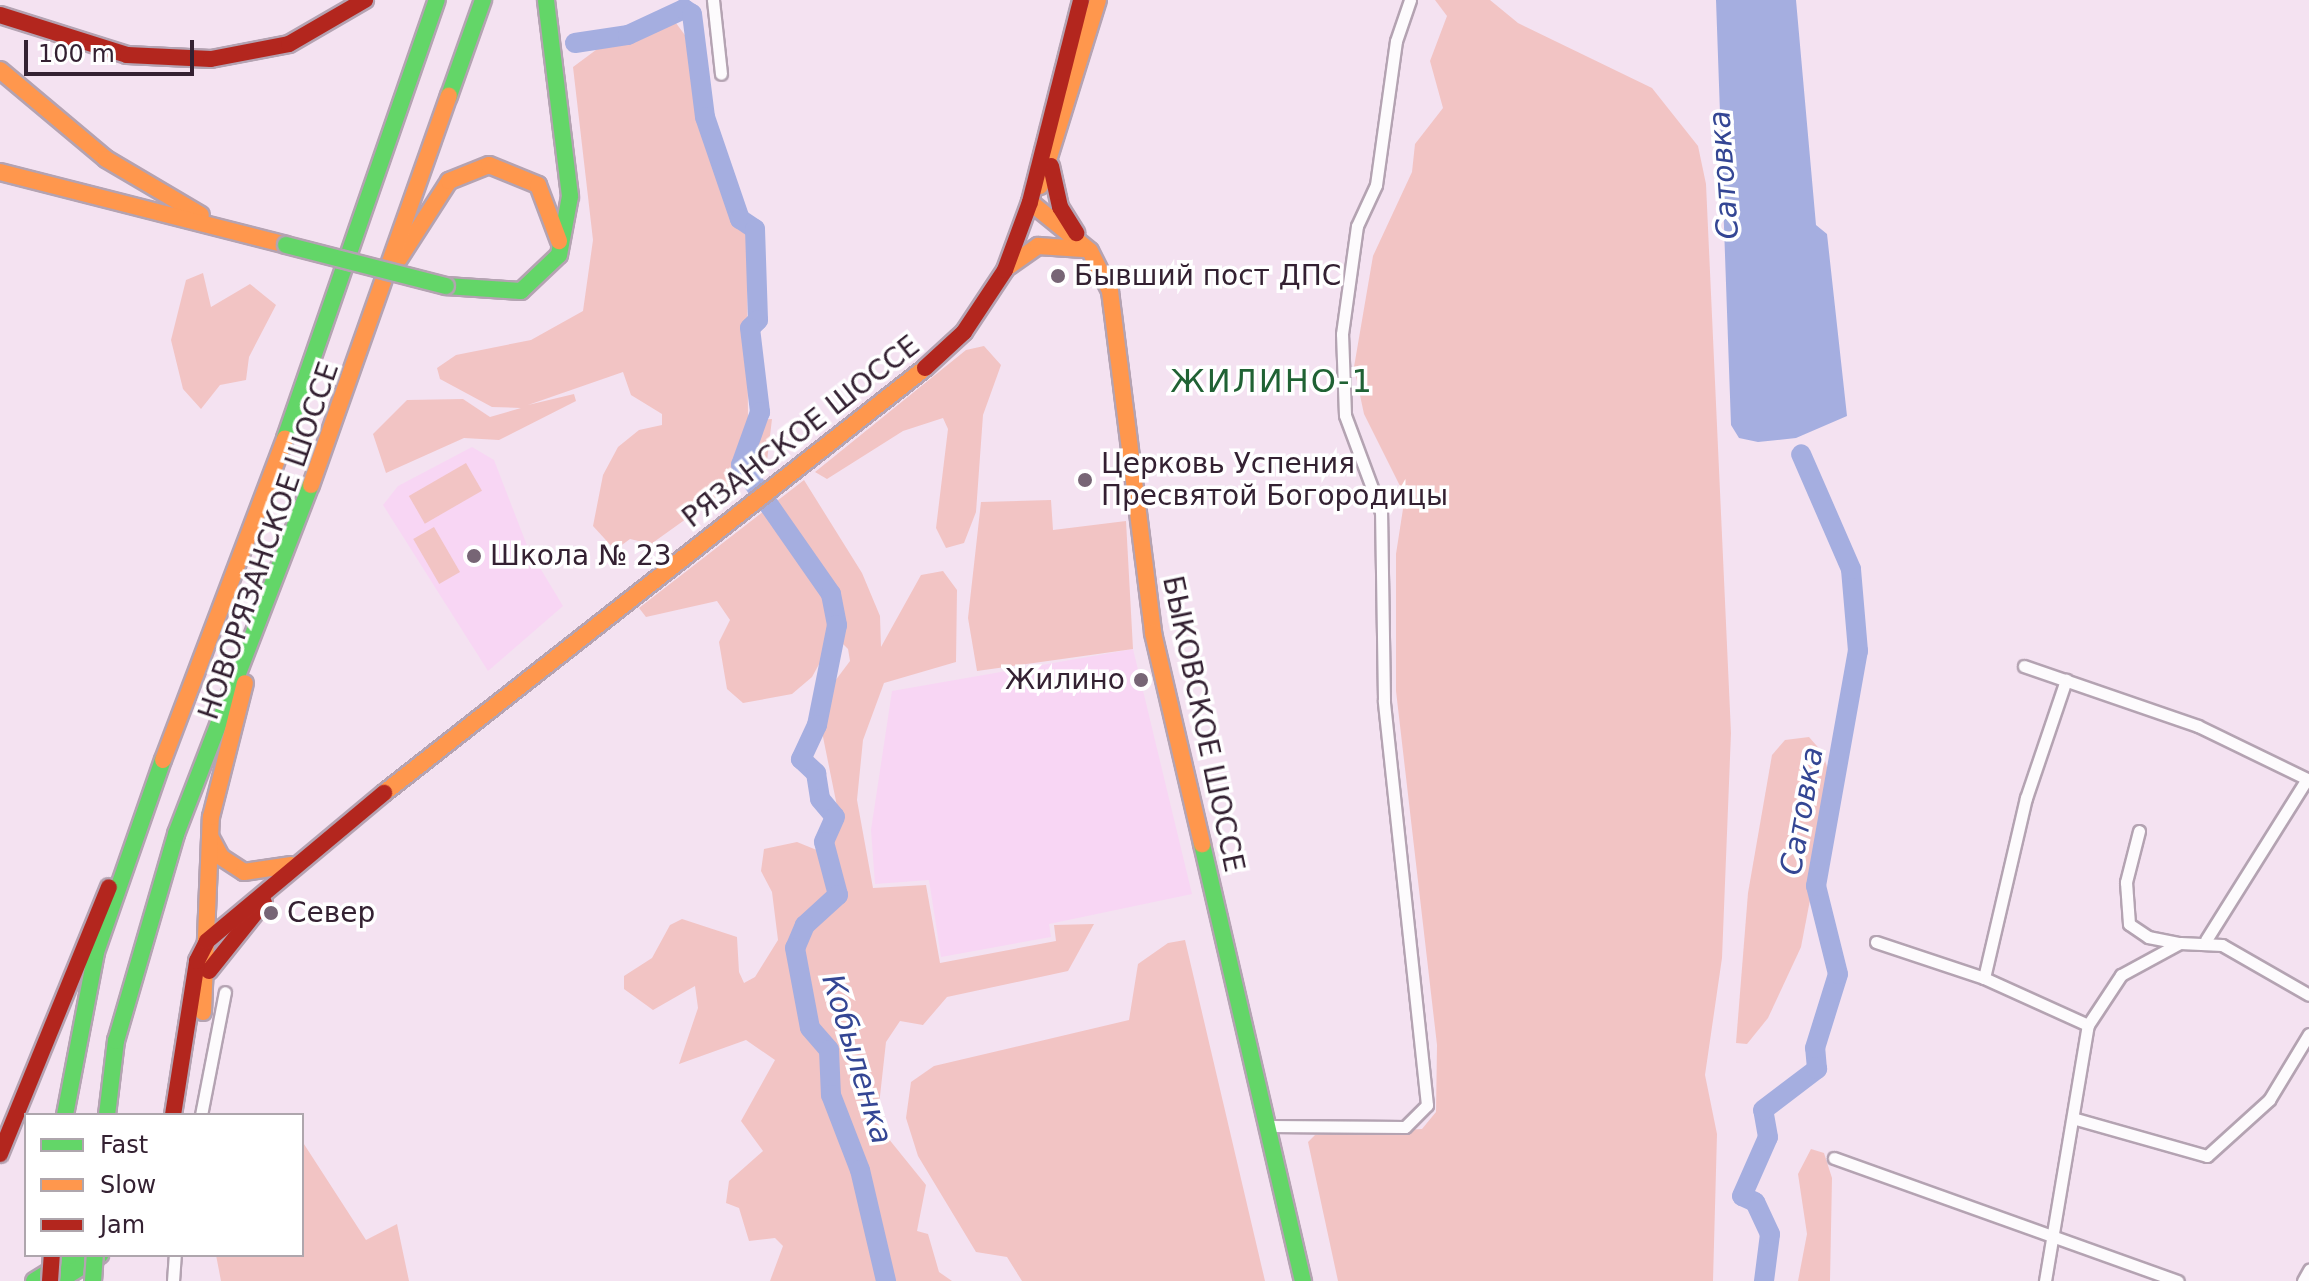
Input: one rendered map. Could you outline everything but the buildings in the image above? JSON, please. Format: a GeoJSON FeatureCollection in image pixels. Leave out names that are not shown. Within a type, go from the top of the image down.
{"type":"FeatureCollection","features":[{"type":"Feature","properties":{"kind":"main road"},"geometry":{"type":"LineString","coordinates":[[0,15],[127,55],[211,59],[289,44],[365,0]]}},
{"type":"Feature","properties":{"kind":"main road","name":"НОВОРЯЗАНСКОЕ ШОССЕ"},"geometry":{"type":"LineString","coordinates":[[134,833],[254,526],[437,0]]}},
{"type":"Feature","properties":{"kind":"main road","name":"НОВОРЯЗАНСКОЕ ШОССЕ"},"geometry":{"type":"LineString","coordinates":[[185,1113],[209,971],[210,834],[268,608],[385,285],[483,0]]}},
{"type":"Feature","properties":{"kind":"main road"},"geometry":{"type":"LineString","coordinates":[[0,172],[446,286],[521,291],[559,255],[570,196],[546,0]]}},
{"type":"Feature","properties":{"kind":"main road","name":"РЯЗАНСКОЕ ШОССЕ"},"geometry":{"type":"LineString","coordinates":[[207,941],[510,689],[933,363],[1005,270],[1030,202],[1081,0]]}},
{"type":"Feature","properties":{"kind":"main road","name":"РЯЗАНСКОЕ ШОССЕ"},"geometry":{"type":"LineString","coordinates":[[1030,202],[1051,166],[1098,0]]}},
{"type":"Feature","properties":{"kind":"main road"},"geometry":{"type":"LineString","coordinates":[[0,70],[134,180],[231,229]]}},
{"type":"Feature","properties":{"kind":"main road"},"geometry":{"type":"LineString","coordinates":[[385,285],[436,195],[478,166],[510,168],[538,185],[557,220],[559,255]]}},
{"type":"Feature","properties":{"kind":"main road"},"geometry":{"type":"LineString","coordinates":[[1051,166],[1060,207],[1090,251]]}},
{"type":"Feature","properties":{"kind":"main road","name":"БЫКОВСКОЕ ШОССЕ"},"geometry":{"type":"LineString","coordinates":[[1030,202],[1090,251],[1117,322],[1157,655],[1303,1281]]}},
{"type":"Feature","properties":{"kind":"main road"},"geometry":{"type":"LineString","coordinates":[[1005,270],[1038,246],[1090,251]]}},
{"type":"Feature","properties":{"kind":"main road"},"geometry":{"type":"LineString","coordinates":[[107,1113],[116,1041],[176,834],[268,608]]}},
{"type":"Feature","properties":{"kind":"main road"},"geometry":{"type":"LineString","coordinates":[[65,1113],[96,952],[134,833]]}},
{"type":"Feature","properties":{"kind":"main road"},"geometry":{"type":"LineString","coordinates":[[0,1154],[134,833]]}},
{"type":"Feature","properties":{"kind":"main road"},"geometry":{"type":"LineString","coordinates":[[210,834],[221,857],[257,874],[317,849]]}},
{"type":"Feature","properties":{"kind":"main road","name":"РЯЗАНСКОЕ ШОССЕ"},"geometry":{"type":"LineString","coordinates":[[209,971],[291,872]]}},
{"type":"Feature","properties":{"kind":"main road"},"geometry":{"type":"LineString","coordinates":[[173,1113],[207,941]]}},
{"type":"Feature","properties":{"kind":"main road"},"geometry":{"type":"LineString","coordinates":[[50,1281],[52,1257]]}},
{"type":"Feature","properties":{"kind":"main road"},"geometry":{"type":"LineString","coordinates":[[34,1281],[73,1257]]}},
{"type":"Feature","properties":{"kind":"main road"},"geometry":{"type":"LineString","coordinates":[[59,1281],[94,1257]]}},
{"type":"Feature","properties":{"kind":"main road"},"geometry":{"type":"LineString","coordinates":[[93,1281],[97,1257]]}},
{"type":"Feature","properties":{"kind":"street"},"geometry":{"type":"LineString","coordinates":[[713,0],[721,74]]}},
{"type":"Feature","properties":{"kind":"street"},"geometry":{"type":"LineString","coordinates":[[1269,1126],[1405,1127],[1427,1105],[1384,700],[1381,512],[1345,415],[1342,334],[1357,226],[1376,185],[1396,41],[1410,0]]}},
{"type":"Feature","properties":{"kind":"street"},"geometry":{"type":"LineString","coordinates":[[2024,666],[2198,726],[2308,780],[2206,940]]}},
{"type":"Feature","properties":{"kind":"street"},"geometry":{"type":"LineString","coordinates":[[1984,978],[2026,798],[2066,680]]}},
{"type":"Feature","properties":{"kind":"street"},"geometry":{"type":"LineString","coordinates":[[2139,831],[2126,882],[2129,924],[2148,937],[2180,943],[2206,940],[2309,995]]}},
{"type":"Feature","properties":{"kind":"street"},"geometry":{"type":"LineString","coordinates":[[1876,942],[1984,978],[2088,1025]]}},
{"type":"Feature","properties":{"kind":"street"},"geometry":{"type":"LineString","coordinates":[[2045,1281],[2076,1119],[2088,1025],[2121,975],[2180,943]]}},
{"type":"Feature","properties":{"kind":"street"},"geometry":{"type":"LineString","coordinates":[[201,1113],[225,992]]}},
{"type":"Feature","properties":{"kind":"street"},"geometry":{"type":"LineString","coordinates":[[2076,1119],[2207,1156],[2269,1100],[2309,1034]]}},
{"type":"Feature","properties":{"kind":"street"},"geometry":{"type":"LineString","coordinates":[[1834,1158],[2054,1232],[2178,1281]]}},
{"type":"Feature","properties":{"kind":"street"},"geometry":{"type":"LineString","coordinates":[[173,1281],[175,1257]]}},
{"type":"Feature","properties":{"kind":"street"},"geometry":{"type":"LineString","coordinates":[[2303,1281],[2309,1270]]}},
{"type":"Feature","properties":{"kind":"shaded area"},"geometry":{"type":"Polygon","coordinates":[[[1435,0],[1490,0],[1518,23],[1652,88],[1698,146],[1706,184],[1731,733],[1722,958],[1705,1075],[1717,1134],[1713,1281],[1338,1281],[1308,1142],[1315,1135],[1422,1129],[1436,1112],[1437,1045],[1396,691],[1396,554],[1405,496],[1364,414],[1354,367],[1373,256],[1412,172],[1415,144],[1443,108],[1430,61],[1447,16],[1435,0]]]}},
{"type":"Feature","properties":{"kind":"shaded area"},"geometry":{"type":"Polygon","coordinates":[[[676,23],[690,42],[697,121],[747,236],[748,420],[772,419],[767,461],[651,544],[630,539],[615,550],[593,526],[603,475],[618,447],[639,430],[662,425],[662,414],[631,395],[623,372],[528,405],[574,394],[576,401],[499,440],[464,438],[386,473],[373,434],[407,400],[463,399],[490,417],[521,408],[492,407],[440,379],[437,368],[456,355],[531,340],[583,311],[593,240],[573,67],[600,47],[676,23]]]}},
{"type":"Feature","properties":{"kind":"shaded area"},"geometry":{"type":"Polygon","coordinates":[[[203,273],[211,307],[250,284],[276,305],[249,357],[246,380],[220,385],[201,409],[183,389],[171,340],[186,280],[203,273]]]}},
{"type":"Feature","properties":{"kind":"shaded area"},"geometry":{"type":"Polygon","coordinates":[[[984,346],[1001,365],[983,415],[976,512],[964,543],[946,548],[936,528],[948,429],[943,418],[903,431],[827,479],[815,472],[966,350],[984,346]]]}},
{"type":"Feature","properties":{"kind":"shaded area","name":"Школа № 23"},"geometry":{"type":"Polygon","coordinates":[[[472,447],[494,460],[528,548],[563,606],[488,671],[383,505],[398,486],[472,447]]]}},
{"type":"Feature","properties":{"kind":"shaded area"},"geometry":{"type":"Polygon","coordinates":[[[466,463],[482,491],[425,524],[409,496],[466,463]]]}},
{"type":"Feature","properties":{"kind":"shaded area"},"geometry":{"type":"Polygon","coordinates":[[[804,480],[862,573],[880,616],[881,647],[921,575],[943,571],[957,590],[956,662],[884,683],[863,740],[857,800],[873,888],[926,885],[940,963],[1056,941],[1054,925],[1094,924],[1068,971],[947,997],[923,1025],[900,1021],[886,1042],[879,1105],[888,1138],[926,1185],[917,1231],[928,1234],[939,1272],[952,1281],[770,1281],[783,1246],[775,1238],[749,1241],[739,1208],[726,1203],[729,1181],[763,1151],[741,1121],[775,1060],[746,1040],[679,1064],[698,1008],[695,986],[653,1010],[624,989],[624,976],[652,958],[670,925],[682,919],[737,937],[739,972],[744,983],[755,977],[778,940],[772,892],[761,871],[764,849],[797,842],[829,855],[834,843],[840,821],[821,727],[835,681],[850,661],[848,649],[840,641],[829,646],[812,677],[792,694],[743,703],[727,689],[719,642],[730,620],[717,601],[646,617],[639,608],[804,480]]]}},
{"type":"Feature","properties":{"kind":"shaded area"},"geometry":{"type":"Polygon","coordinates":[[[1051,500],[1053,530],[1126,521],[1133,649],[977,671],[968,618],[981,502],[1051,500]]]}},
{"type":"Feature","properties":{"kind":"shaded area"},"geometry":{"type":"Polygon","coordinates":[[[434,527],[460,572],[439,584],[413,539],[434,527]]]}},
{"type":"Feature","properties":{"kind":"shaded area"},"geometry":{"type":"Polygon","coordinates":[[[1133,649],[1192,894],[1049,924],[1051,937],[941,957],[929,880],[875,884],[871,830],[892,691],[1133,649]]]}},
{"type":"Feature","properties":{"kind":"shaded area"},"geometry":{"type":"Polygon","coordinates":[[[1809,737],[1823,753],[1832,785],[1801,947],[1768,1018],[1747,1044],[1736,1043],[1748,893],[1772,755],[1785,740],[1809,737]]]}},
{"type":"Feature","properties":{"kind":"shaded area"},"geometry":{"type":"Polygon","coordinates":[[[1185,940],[1265,1281],[1022,1281],[1007,1257],[976,1252],[918,1156],[906,1118],[911,1082],[934,1066],[1129,1020],[1138,964],[1168,943],[1185,940]]]}},
{"type":"Feature","properties":{"kind":"shaded area"},"geometry":{"type":"Polygon","coordinates":[[[304,1144],[366,1240],[397,1224],[409,1281],[221,1281],[216,1257],[304,1257],[304,1144]]]}},
{"type":"Feature","properties":{"kind":"shaded area"},"geometry":{"type":"Polygon","coordinates":[[[1811,1149],[1824,1153],[1832,1178],[1830,1281],[1798,1281],[1807,1234],[1798,1174],[1811,1149]]]}},
{"type":"Feature","properties":{"kind":"water"},"geometry":{"type":"Polygon","coordinates":[[[1716,0],[1796,0],[1816,225],[1827,234],[1847,416],[1796,438],[1758,442],[1739,438],[1731,425],[1716,0]]]}},
{"type":"Feature","properties":{"kind":"waterway","name":"Кобыленка"},"geometry":{"type":"LineString","coordinates":[[575,43],[628,35],[684,9],[692,14],[705,117],[740,219],[755,229],[758,320],[750,328],[760,412],[741,465],[831,594],[837,625],[817,725],[801,759],[816,773],[820,799],[835,817],[824,842],[838,895],[805,925],[795,948],[810,1028],[829,1050],[831,1095],[860,1170],[886,1281]]}},
{"type":"Feature","properties":{"kind":"waterway","name":"Сатовка"},"geometry":{"type":"LineString","coordinates":[[1764,1281],[1770,1234],[1755,1202],[1742,1196],[1768,1137],[1763,1110],[1817,1069],[1815,1048],[1838,974],[1816,886],[1858,651],[1851,569],[1801,454]]}},
{"type":"Feature","properties":{"kind":"traffic: fast"},"geometry":{"type":"LineString","coordinates":[[285,438],[437,0]]}},
{"type":"Feature","properties":{"kind":"traffic: fast"},"geometry":{"type":"LineString","coordinates":[[449,96],[483,0]]}},
{"type":"Feature","properties":{"kind":"traffic: fast"},"geometry":{"type":"LineString","coordinates":[[446,286],[521,291],[559,255],[570,196],[546,0]]}},
{"type":"Feature","properties":{"kind":"traffic: fast"},"geometry":{"type":"LineString","coordinates":[[286,245],[446,286]]}},
{"type":"Feature","properties":{"kind":"traffic: fast"},"geometry":{"type":"LineString","coordinates":[[107,1113],[116,1041],[176,834],[311,485]]}},
{"type":"Feature","properties":{"kind":"traffic: fast"},"geometry":{"type":"LineString","coordinates":[[65,1113],[96,952],[163,760]]}},
{"type":"Feature","properties":{"kind":"traffic: fast"},"geometry":{"type":"LineString","coordinates":[[1202,844],[1303,1281]]}},
{"type":"Feature","properties":{"kind":"traffic: fast"},"geometry":{"type":"LineString","coordinates":[[34,1281],[73,1257]]}},
{"type":"Feature","properties":{"kind":"traffic: fast"},"geometry":{"type":"LineString","coordinates":[[93,1281],[95,1257]]}},
{"type":"Feature","properties":{"kind":"traffic: fast"},"geometry":{"type":"LineString","coordinates":[[59,1281],[97,1257]]}},
{"type":"Feature","properties":{"kind":"traffic: slow"},"geometry":{"type":"LineString","coordinates":[[1040,186],[1098,0]]}},
{"type":"Feature","properties":{"kind":"traffic: slow"},"geometry":{"type":"LineString","coordinates":[[0,70],[106,159],[201,215]]}},
{"type":"Feature","properties":{"kind":"traffic: slow"},"geometry":{"type":"LineString","coordinates":[[311,485],[449,96]]}},
{"type":"Feature","properties":{"kind":"traffic: slow"},"geometry":{"type":"LineString","coordinates":[[399,259],[449,181],[489,165],[538,185],[559,241]]}},
{"type":"Feature","properties":{"kind":"traffic: slow"},"geometry":{"type":"LineString","coordinates":[[0,172],[286,245]]}},
{"type":"Feature","properties":{"kind":"traffic: slow"},"geometry":{"type":"LineString","coordinates":[[1030,202],[1090,251],[1110,291],[1153,633],[1202,844]]}},
{"type":"Feature","properties":{"kind":"traffic: slow"},"geometry":{"type":"LineString","coordinates":[[1008,267],[1038,246],[1083,249]]}},
{"type":"Feature","properties":{"kind":"traffic: slow"},"geometry":{"type":"LineString","coordinates":[[384,793],[925,368]]}},
{"type":"Feature","properties":{"kind":"traffic: slow"},"geometry":{"type":"LineString","coordinates":[[163,760],[285,438]]}},
{"type":"Feature","properties":{"kind":"traffic: slow"},"geometry":{"type":"LineString","coordinates":[[203,1012],[211,817],[245,683]]}},
{"type":"Feature","properties":{"kind":"traffic: slow"},"geometry":{"type":"LineString","coordinates":[[211,838],[221,857],[244,872],[291,865]]}},
{"type":"Feature","properties":{"kind":"traffic: jam"},"geometry":{"type":"LineString","coordinates":[[0,15],[127,55],[211,59],[289,44],[365,0]]}},
{"type":"Feature","properties":{"kind":"traffic: jam"},"geometry":{"type":"LineString","coordinates":[[925,368],[964,332],[1005,270],[1030,202],[1081,0]]}},
{"type":"Feature","properties":{"kind":"traffic: jam"},"geometry":{"type":"LineString","coordinates":[[1051,166],[1060,207],[1076,233]]}},
{"type":"Feature","properties":{"kind":"traffic: jam"},"geometry":{"type":"LineString","coordinates":[[173,1113],[197,961],[207,941],[384,793]]}},
{"type":"Feature","properties":{"kind":"traffic: jam"},"geometry":{"type":"LineString","coordinates":[[0,1154],[109,887]]}},
{"type":"Feature","properties":{"kind":"traffic: jam"},"geometry":{"type":"LineString","coordinates":[[209,971],[264,902]]}},
{"type":"Feature","properties":{"kind":"traffic: jam"},"geometry":{"type":"LineString","coordinates":[[50,1281],[52,1257]]}},
{"type":"Feature","properties":{"kind":"place","name":"Бывший пост ДПС"},"geometry":{"type":"Point","coordinates":[1058,276]}},
{"type":"Feature","properties":{"kind":"place","name":"Церковь Успения Пресвятой Богородицы"},"geometry":{"type":"Point","coordinates":[1085,480]}},
{"type":"Feature","properties":{"kind":"place","name":"Школа № 23"},"geometry":{"type":"Point","coordinates":[474,556]}},
{"type":"Feature","properties":{"kind":"place","name":"Жилино"},"geometry":{"type":"Point","coordinates":[1141,680]}},
{"type":"Feature","properties":{"kind":"place","name":"Север"},"geometry":{"type":"Point","coordinates":[271,913]}},
{"type":"Feature","properties":{"kind":"district","name":"ЖИЛИНО-1"},"geometry":{"type":"Point","coordinates":[1272,381]}}]}
